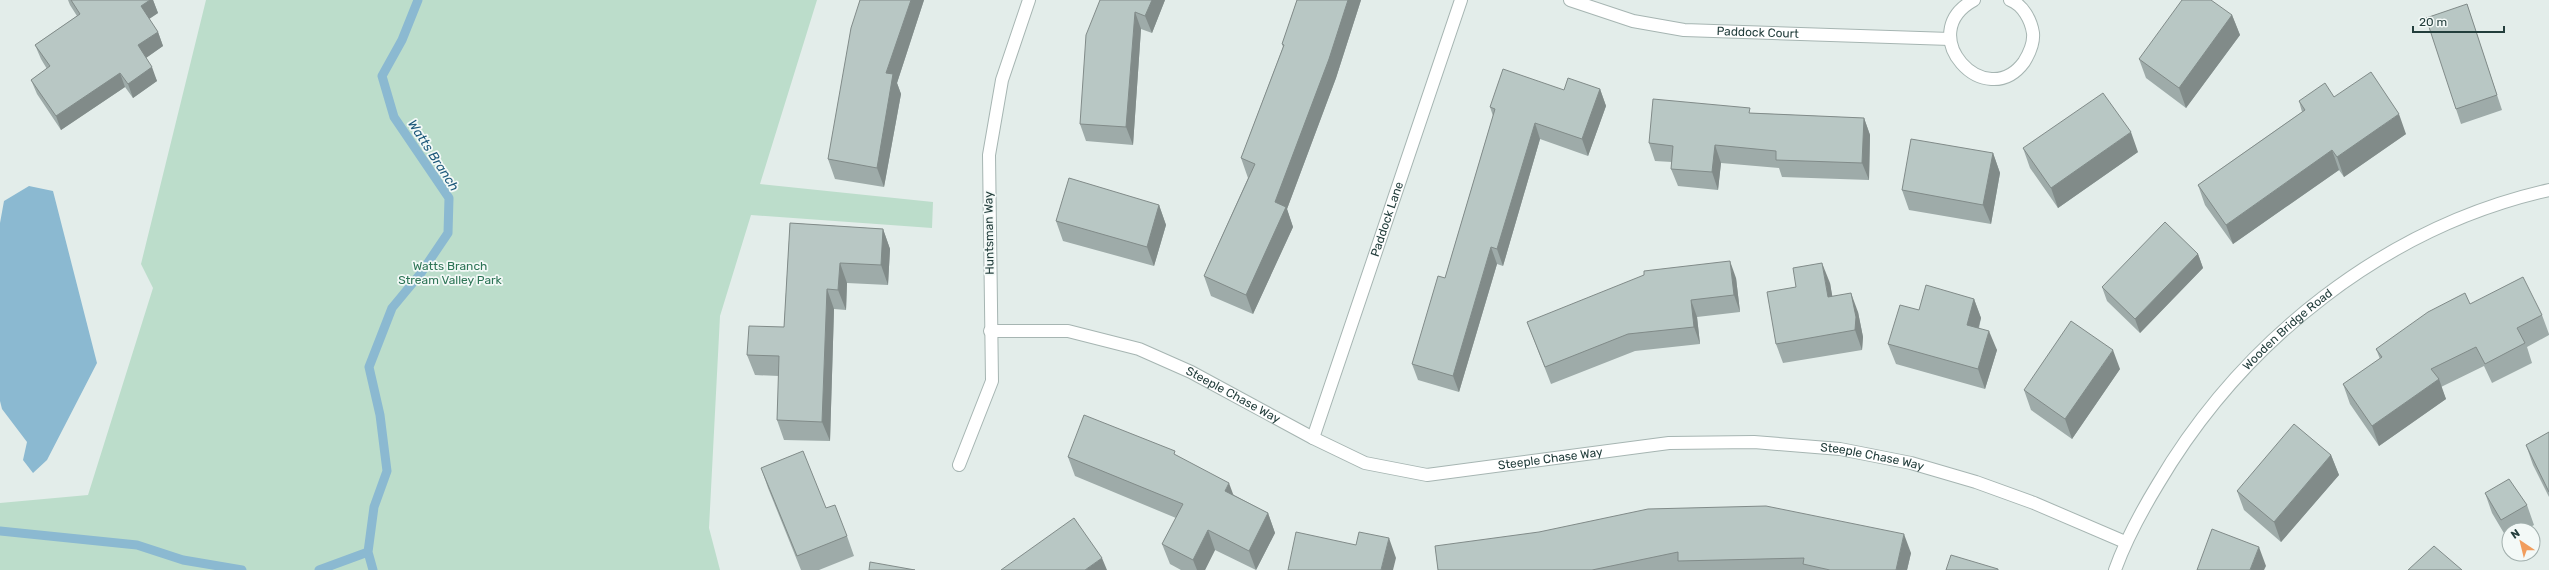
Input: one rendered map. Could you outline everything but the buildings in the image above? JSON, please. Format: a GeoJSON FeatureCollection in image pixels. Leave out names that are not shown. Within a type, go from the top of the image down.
{"type":"FeatureCollection","features":[{"type":"Feature","properties":{"kind":"street","name":"Huntsman Way"},"geometry":{"type":"LineString","coordinates":[[959,465],[992,381],[990,331],[989,155],[1002,80],[1029,0]]}},
{"type":"Feature","properties":{"kind":"street","name":"Paddock Lane"},"geometry":{"type":"LineString","coordinates":[[1313,438],[1461,0]]}},
{"type":"Feature","properties":{"kind":"street","name":"Paddock Court"},"geometry":{"type":"LineString","coordinates":[[1570,0],[1633,21],[1684,30],[1950,39]]}},
{"type":"Feature","properties":{"kind":"street"},"geometry":{"type":"LineString","coordinates":[[1974,0],[1964,6],[1953,21],[1950,39],[1954,56],[1967,71],[1984,78],[2002,77],[2019,68],[2030,53],[2033,35],[2028,17],[2016,3],[2010,0]]}},
{"type":"Feature","properties":{"kind":"street","name":"Wooden Bridge Road"},"geometry":{"type":"LineString","coordinates":[[2115,570],[2125,542],[2176,453],[2209,408],[2260,350],[2312,306],[2375,262],[2444,226],[2491,206],[2549,190]]}},
{"type":"Feature","properties":{"kind":"street","name":"Steeple Chase Way"},"geometry":{"type":"LineString","coordinates":[[990,331],[1068,331],[1139,349],[1191,372],[1313,438],[1365,463],[1427,475],[1669,443],[1754,442],[1840,449],[1911,462],[1976,482],[2034,503],[2125,542]]}},
{"type":"Feature","properties":{"kind":"green space","name":"Watts Branch Stream Valley Park"},"geometry":{"type":"Polygon","coordinates":[[[206,0],[817,0],[760,184],[933,202],[932,228],[751,215],[720,316],[709,528],[720,570],[0,570],[0,503],[88,495],[153,288],[141,264],[206,0]]]}},
{"type":"Feature","properties":{"kind":"water"},"geometry":{"type":"Polygon","coordinates":[[[29,186],[53,191],[97,363],[47,460],[33,473],[23,460],[27,442],[2,409],[0,401],[0,223],[4,201],[29,186]]]}},
{"type":"Feature","properties":{"kind":"waterway","name":"Watts Branch"},"geometry":{"type":"LineString","coordinates":[[373,570],[368,552],[374,507],[387,471],[380,415],[369,367],[392,308],[421,273],[448,233],[449,198],[394,117],[382,76],[402,40],[418,0]]}},
{"type":"Feature","properties":{"kind":"waterway"},"geometry":{"type":"LineString","coordinates":[[0,531],[137,545],[183,560],[242,570]]}},
{"type":"Feature","properties":{"kind":"waterway"},"geometry":{"type":"LineString","coordinates":[[319,570],[368,552]]}}]}
